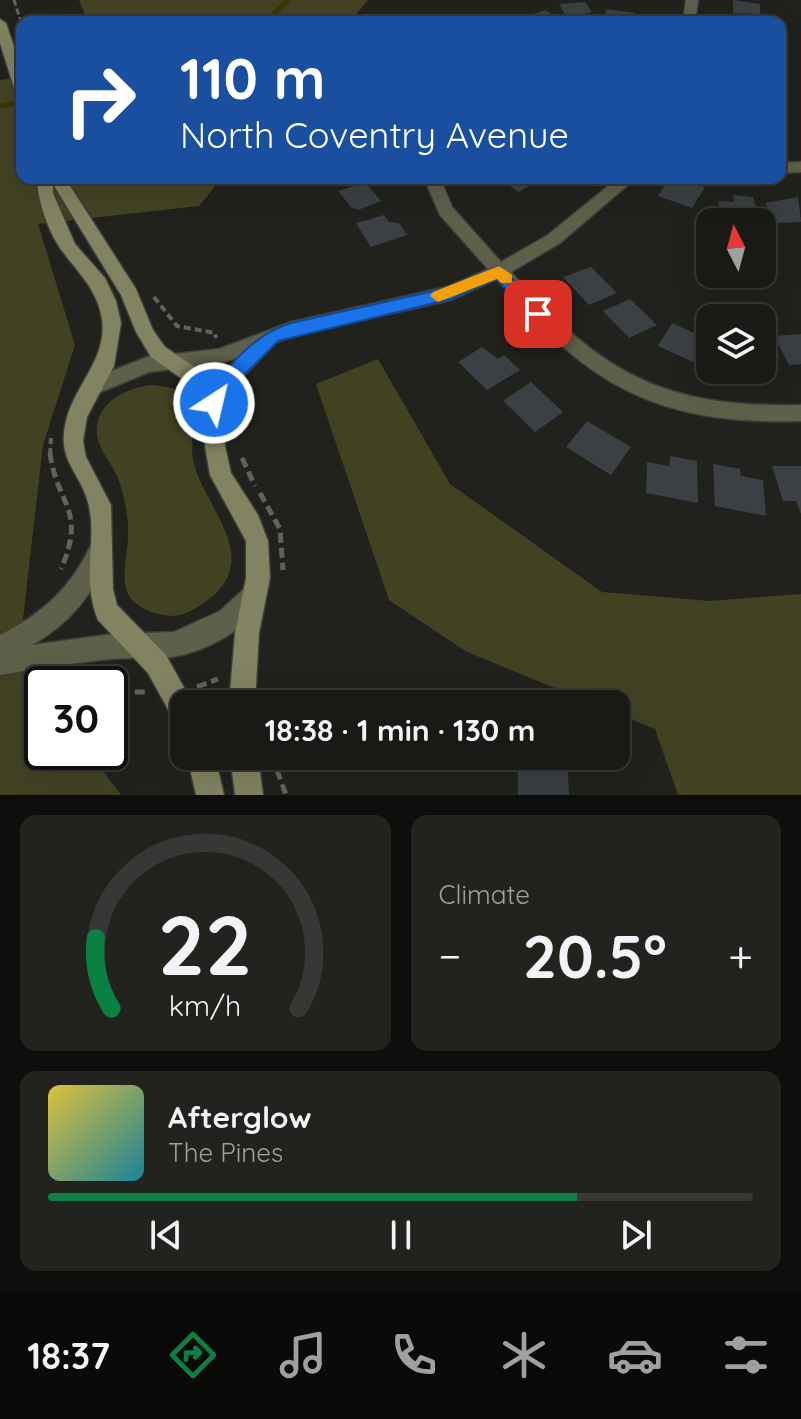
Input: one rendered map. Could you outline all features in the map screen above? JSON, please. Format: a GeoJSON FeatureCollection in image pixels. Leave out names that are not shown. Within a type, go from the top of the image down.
{"type":"FeatureCollection","features":[{"type":"Feature","properties":{"kind":"main road"},"geometry":{"type":"LineString","coordinates":[[0,23],[16,72]]}},
{"type":"Feature","properties":{"kind":"main road"},"geometry":{"type":"LineString","coordinates":[[45,184],[45,193],[68,247],[96,278],[107,301],[112,323],[104,366],[77,417],[73,441],[76,458],[100,505],[101,589],[107,612],[140,644],[174,690]]}},
{"type":"Feature","properties":{"kind":"main road"},"geometry":{"type":"LineString","coordinates":[[61,184],[130,294],[145,332],[158,352],[207,386],[214,403],[215,446],[221,475],[250,522],[257,541],[255,594],[247,633],[243,690]]}},
{"type":"Feature","properties":{"kind":"main road"},"geometry":{"type":"LineString","coordinates":[[204,770],[210,795]]}},
{"type":"Feature","properties":{"kind":"main road"},"geometry":{"type":"LineString","coordinates":[[246,770],[249,795]]}},
{"type":"Feature","properties":{"kind":"street"},"geometry":{"type":"LineString","coordinates":[[433,184],[435,198],[499,271],[572,348],[612,376],[660,398],[717,413],[801,413]]}},
{"type":"Feature","properties":{"kind":"street"},"geometry":{"type":"LineString","coordinates":[[96,386],[118,374],[170,361],[221,356],[315,323],[451,293],[499,271],[566,231],[621,184]]}},
{"type":"Feature","properties":{"kind":"street"},"geometry":{"type":"LineString","coordinates":[[214,403],[234,374],[272,337]]}},
{"type":"Feature","properties":{"kind":"street"},"geometry":{"type":"LineString","coordinates":[[0,648],[28,634],[74,599],[87,582],[102,546]]}},
{"type":"Feature","properties":{"kind":"street"},"geometry":{"type":"LineString","coordinates":[[0,662],[140,644],[174,644],[206,633],[229,620],[255,594]]}},
{"type":"Feature","properties":{"kind":"path"},"geometry":{"type":"LineString","coordinates":[[277,770],[286,795]]}},
{"type":"Feature","properties":{"kind":"shaded area"},"geometry":{"type":"Polygon","coordinates":[[[79,0],[368,0],[355,16],[86,16],[79,0]]]}},
{"type":"Feature","properties":{"kind":"shaded area"},"geometry":{"type":"Polygon","coordinates":[[[16,78],[16,184],[217,184],[199,206],[38,224],[75,345],[43,445],[23,619],[40,666],[24,666],[24,770],[102,770],[121,795],[0,795],[0,80],[16,78]]]}},
{"type":"Feature","properties":{"kind":"shaded area"},"geometry":{"type":"Polygon","coordinates":[[[378,359],[450,484],[602,592],[710,601],[801,594],[801,795],[678,795],[655,729],[630,719],[630,690],[560,690],[467,652],[389,600],[316,384],[378,359]]]}},
{"type":"Feature","properties":{"kind":"shaded area"},"geometry":{"type":"Polygon","coordinates":[[[149,385],[176,389],[188,400],[194,464],[231,550],[231,567],[224,583],[201,605],[176,616],[145,609],[136,604],[128,593],[125,586],[126,505],[117,476],[97,436],[101,413],[111,400],[149,385]]]}},
{"type":"Feature","properties":{"kind":"building"},"geometry":{"type":"Polygon","coordinates":[[[733,0],[760,4],[760,14],[733,13],[733,0]]]}},
{"type":"Feature","properties":{"kind":"building"},"geometry":{"type":"Polygon","coordinates":[[[585,2],[592,12],[566,16],[559,4],[585,2]]]}},
{"type":"Feature","properties":{"kind":"building"},"geometry":{"type":"Polygon","coordinates":[[[607,9],[635,13],[634,16],[604,16],[607,9]]]}},
{"type":"Feature","properties":{"kind":"building"},"geometry":{"type":"Polygon","coordinates":[[[546,10],[554,16],[526,16],[546,10]]]}},
{"type":"Feature","properties":{"kind":"building"},"geometry":{"type":"Polygon","coordinates":[[[367,184],[381,201],[358,210],[351,207],[338,191],[367,184]]]}},
{"type":"Feature","properties":{"kind":"building"},"geometry":{"type":"Polygon","coordinates":[[[507,184],[533,184],[518,192],[507,184]]]}},
{"type":"Feature","properties":{"kind":"building"},"geometry":{"type":"Polygon","coordinates":[[[665,184],[705,187],[692,208],[658,196],[665,184]]]}},
{"type":"Feature","properties":{"kind":"building"},"geometry":{"type":"Polygon","coordinates":[[[733,195],[753,197],[756,208],[720,208],[718,201],[734,202],[733,195]]]}},
{"type":"Feature","properties":{"kind":"building"},"geometry":{"type":"Polygon","coordinates":[[[798,197],[801,222],[776,223],[776,208],[768,208],[765,203],[798,197]]]}},
{"type":"Feature","properties":{"kind":"building"},"geometry":{"type":"Polygon","coordinates":[[[384,215],[389,222],[399,223],[407,235],[371,247],[356,223],[384,215]]]}},
{"type":"Feature","properties":{"kind":"building"},"geometry":{"type":"Polygon","coordinates":[[[591,267],[617,293],[589,305],[563,277],[591,267]]]}},
{"type":"Feature","properties":{"kind":"building"},"geometry":{"type":"Polygon","coordinates":[[[630,299],[657,325],[629,338],[603,311],[630,299]]]}},
{"type":"Feature","properties":{"kind":"building"},"geometry":{"type":"Polygon","coordinates":[[[672,323],[696,334],[696,363],[658,346],[672,323]]]}},
{"type":"Feature","properties":{"kind":"building"},"geometry":{"type":"Polygon","coordinates":[[[801,334],[801,364],[789,365],[776,336],[801,334]]]}},
{"type":"Feature","properties":{"kind":"building"},"geometry":{"type":"Polygon","coordinates":[[[482,347],[498,359],[504,355],[520,370],[487,390],[458,362],[482,347]]]}},
{"type":"Feature","properties":{"kind":"building"},"geometry":{"type":"Polygon","coordinates":[[[531,382],[563,412],[535,432],[503,401],[531,382]]]}},
{"type":"Feature","properties":{"kind":"building"},"geometry":{"type":"Polygon","coordinates":[[[587,421],[631,447],[611,475],[566,447],[587,421]]]}},
{"type":"Feature","properties":{"kind":"building"},"geometry":{"type":"Polygon","coordinates":[[[670,456],[697,461],[698,503],[646,493],[647,462],[669,466],[670,456]]]}},
{"type":"Feature","properties":{"kind":"building"},"geometry":{"type":"Polygon","coordinates":[[[713,464],[740,469],[741,476],[763,480],[766,516],[715,506],[713,464]]]}},
{"type":"Feature","properties":{"kind":"building"},"geometry":{"type":"Polygon","coordinates":[[[772,466],[801,466],[801,514],[796,501],[783,501],[772,466]]]}},
{"type":"Feature","properties":{"kind":"building"},"geometry":{"type":"Polygon","coordinates":[[[518,770],[568,770],[569,795],[518,795],[518,770]]]}},
{"type":"Feature","properties":{"kind":"waterway"},"geometry":{"type":"LineString","coordinates":[[271,16],[289,0]]}},
{"type":"Feature","properties":{"kind":"waterway"},"geometry":{"type":"LineString","coordinates":[[0,106],[16,104]]}},
{"type":"Feature","properties":{"kind":"slow traffic"},"geometry":{"type":"LineString","coordinates":[[438,296],[499,271],[507,279]]}},
{"type":"Feature","properties":{"kind":"route"},"geometry":{"type":"LineString","coordinates":[[214,403],[234,374],[272,337],[315,323],[451,293],[499,271],[538,314]]}}]}
